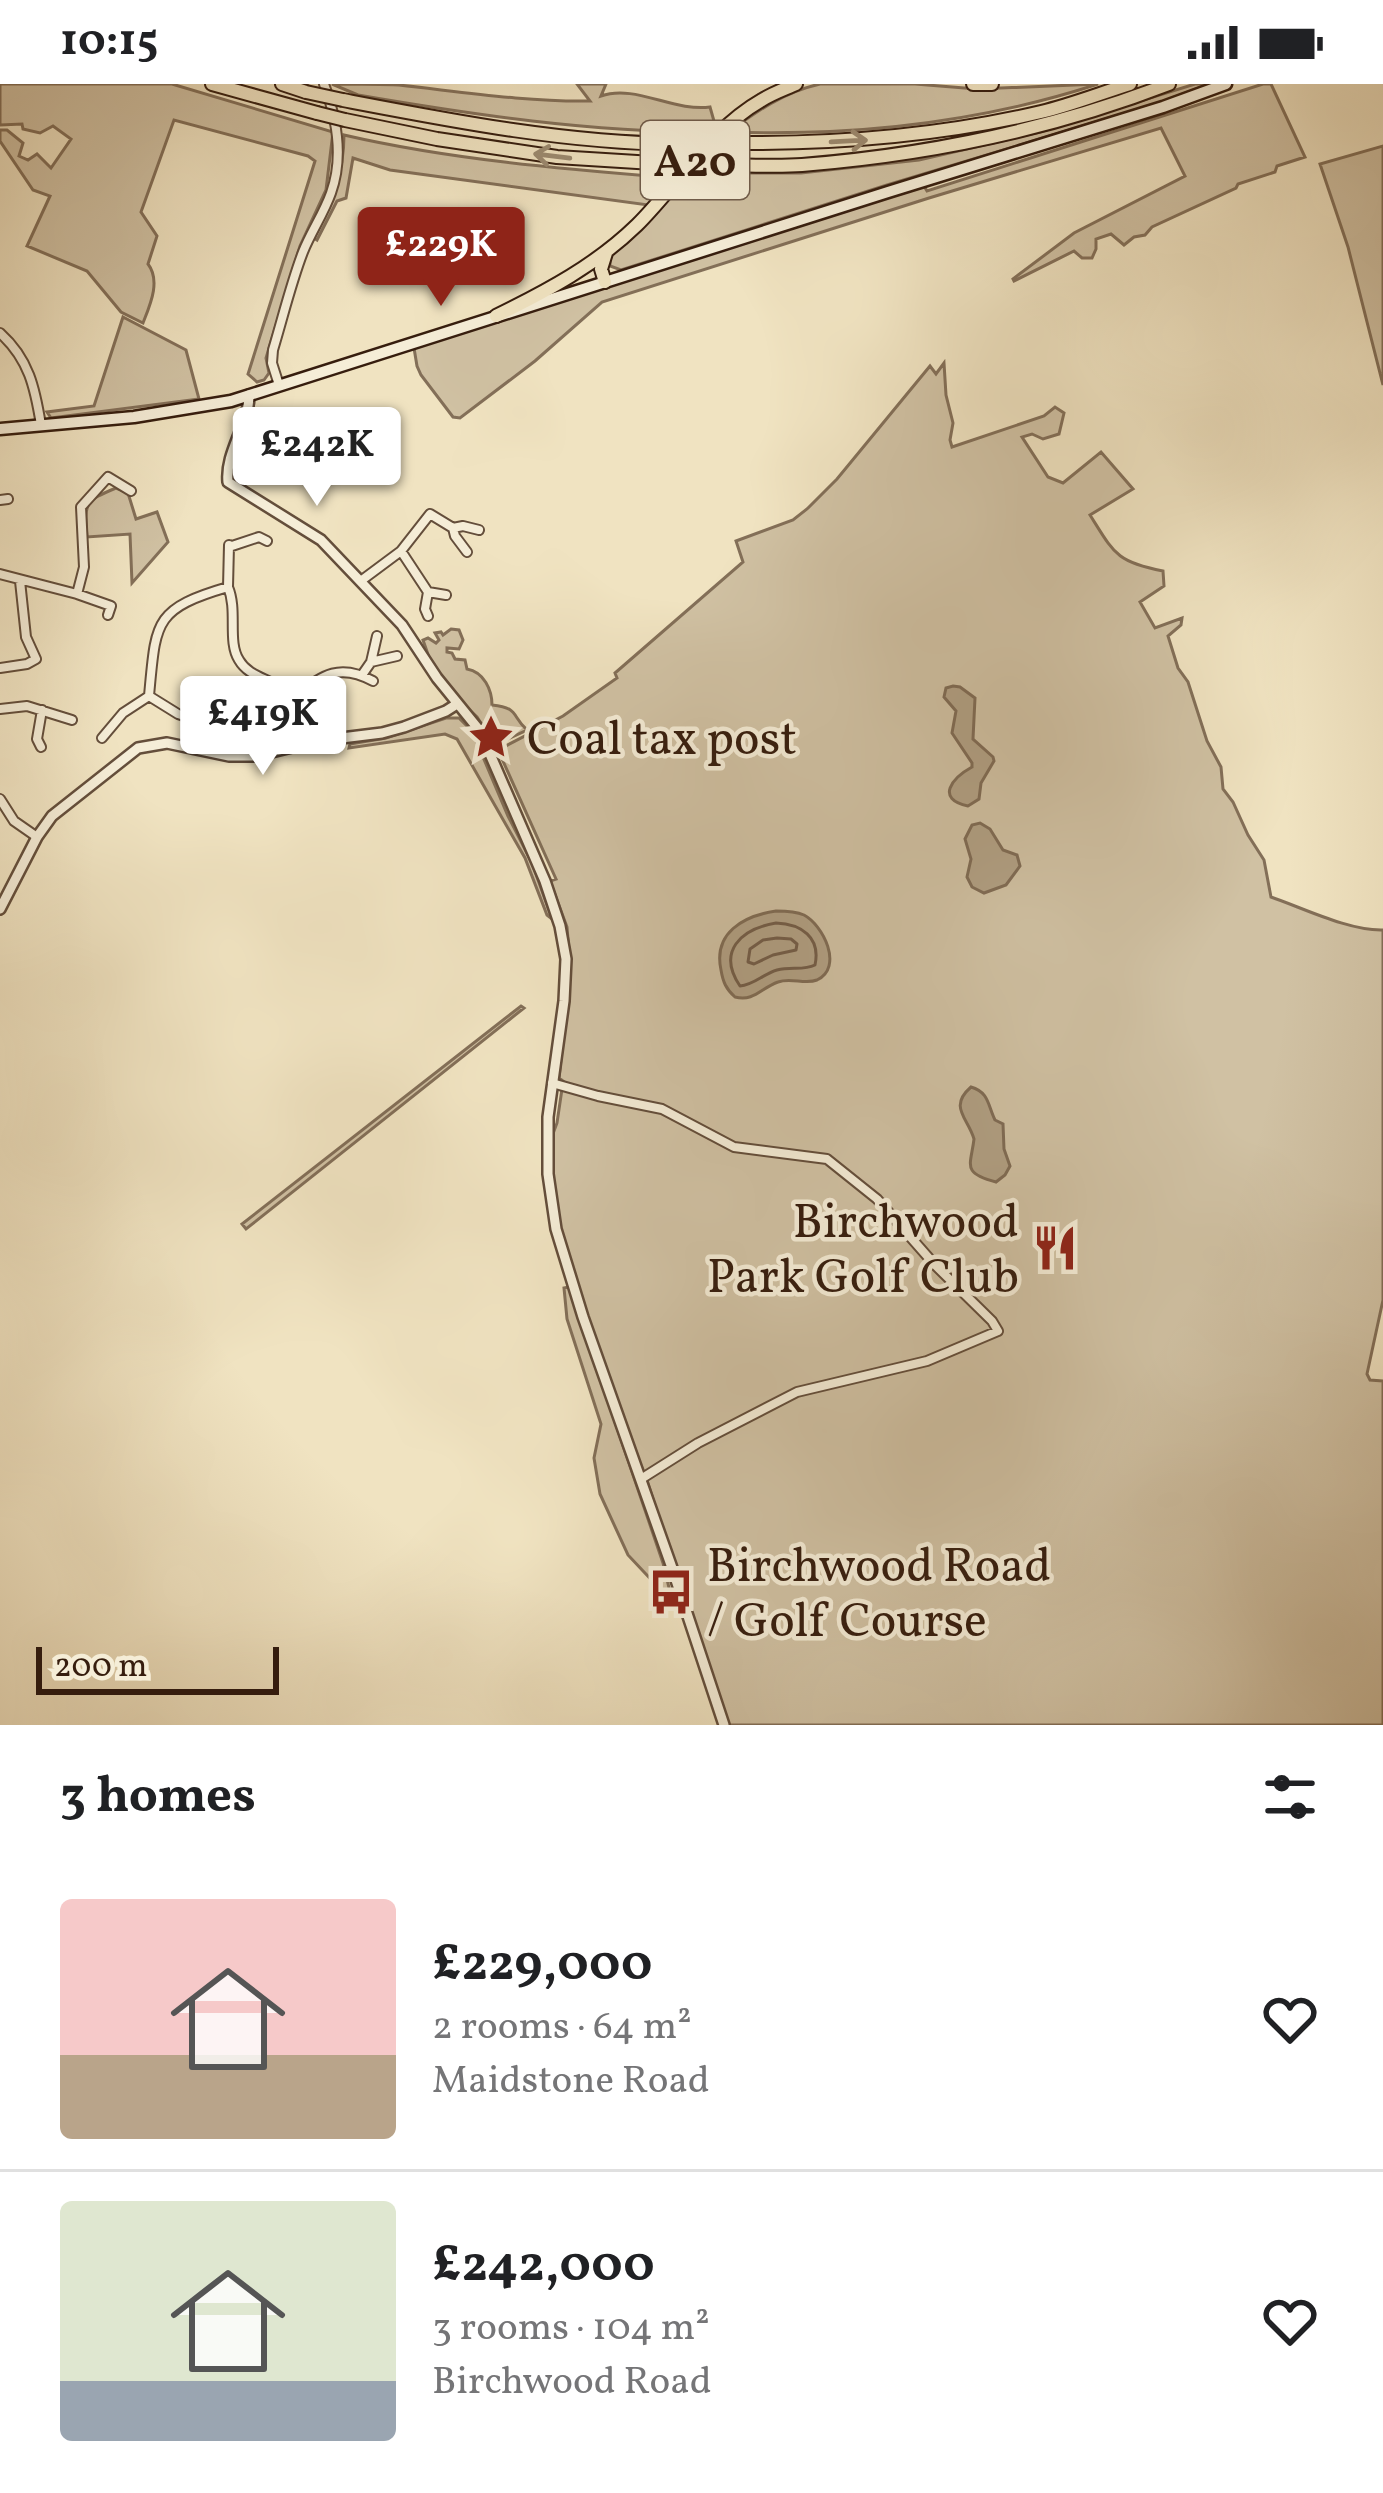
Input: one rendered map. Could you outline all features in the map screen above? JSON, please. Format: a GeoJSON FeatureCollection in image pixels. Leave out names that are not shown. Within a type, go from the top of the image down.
{"type":"FeatureCollection","features":[{"type":"Feature","properties":{"kind":"highway","name":"A20"},"geometry":{"type":"LineString","coordinates":[[212,84],[437,139],[557,158],[720,165],[799,165],[919,152],[1057,121],[1136,89]]}},
{"type":"Feature","properties":{"kind":"highway","name":"A20"},"geometry":{"type":"LineString","coordinates":[[282,84],[440,118],[551,135],[678,145],[856,141],[929,133],[1169,84]]}},
{"type":"Feature","properties":{"kind":"highway","name":"A20"},"geometry":{"type":"LineString","coordinates":[[496,316],[549,290],[606,252],[726,127],[760,100],[796,84]]}},
{"type":"Feature","properties":{"kind":"highway"},"geometry":{"type":"LineString","coordinates":[[974,84],[992,84]]}},
{"type":"Feature","properties":{"kind":"highway","name":"A20"},"geometry":{"type":"LineString","coordinates":[[605,282],[606,252]]}},
{"type":"Feature","properties":{"kind":"main road"},"geometry":{"type":"LineString","coordinates":[[0,429],[139,416],[231,401],[1226,84]]}},
{"type":"Feature","properties":{"kind":"street"},"geometry":{"type":"LineString","coordinates":[[279,385],[273,350],[304,251],[338,169],[339,145],[324,84]]}},
{"type":"Feature","properties":{"kind":"street"},"geometry":{"type":"LineString","coordinates":[[0,333],[29,369],[41,425]]}},
{"type":"Feature","properties":{"kind":"street"},"geometry":{"type":"LineString","coordinates":[[249,395],[227,469],[230,484],[312,533],[402,625],[480,731],[560,926],[565,979],[547,1150],[556,1229],[724,1725]]}},
{"type":"Feature","properties":{"kind":"street"},"geometry":{"type":"LineString","coordinates":[[231,401],[242,422]]}},
{"type":"Feature","properties":{"kind":"street"},"geometry":{"type":"LineString","coordinates":[[76,594],[84,567],[82,503],[108,477],[131,491]]}},
{"type":"Feature","properties":{"kind":"street"},"geometry":{"type":"LineString","coordinates":[[362,580],[401,551],[430,514],[453,528],[479,530]]}},
{"type":"Feature","properties":{"kind":"street"},"geometry":{"type":"LineString","coordinates":[[453,528],[467,552]]}},
{"type":"Feature","properties":{"kind":"street"},"geometry":{"type":"LineString","coordinates":[[267,541],[259,537],[229,546],[234,647],[247,671],[281,688],[290,700],[298,747]]}},
{"type":"Feature","properties":{"kind":"street"},"geometry":{"type":"LineString","coordinates":[[401,551],[428,592],[428,616]]}},
{"type":"Feature","properties":{"kind":"street"},"geometry":{"type":"LineString","coordinates":[[0,574],[76,594],[109,611],[122,610]]}},
{"type":"Feature","properties":{"kind":"street"},"geometry":{"type":"LineString","coordinates":[[0,668],[36,659],[26,637],[20,581]]}},
{"type":"Feature","properties":{"kind":"street"},"geometry":{"type":"LineString","coordinates":[[149,696],[154,646],[164,620],[192,597],[228,586]]}},
{"type":"Feature","properties":{"kind":"street"},"geometry":{"type":"LineString","coordinates":[[428,592],[446,595]]}},
{"type":"Feature","properties":{"kind":"street"},"geometry":{"type":"LineString","coordinates":[[362,675],[371,662],[377,636]]}},
{"type":"Feature","properties":{"kind":"street"},"geometry":{"type":"LineString","coordinates":[[371,662],[397,656]]}},
{"type":"Feature","properties":{"kind":"street"},"geometry":{"type":"LineString","coordinates":[[290,700],[329,672],[362,675],[373,681]]}},
{"type":"Feature","properties":{"kind":"street"},"geometry":{"type":"LineString","coordinates":[[149,696],[178,714],[203,722]]}},
{"type":"Feature","properties":{"kind":"street"},"geometry":{"type":"LineString","coordinates":[[102,738],[123,713],[149,696]]}},
{"type":"Feature","properties":{"kind":"street"},"geometry":{"type":"LineString","coordinates":[[0,909],[56,812],[138,748],[167,743],[229,756],[255,756],[404,727],[457,704]]}},
{"type":"Feature","properties":{"kind":"street"},"geometry":{"type":"LineString","coordinates":[[0,709],[27,706],[72,720]]}},
{"type":"Feature","properties":{"kind":"street"},"geometry":{"type":"LineString","coordinates":[[41,710],[37,739],[41,747]]}},
{"type":"Feature","properties":{"kind":"street"},"geometry":{"type":"LineString","coordinates":[[0,800],[14,821],[38,836]]}},
{"type":"Feature","properties":{"kind":"street"},"geometry":{"type":"LineString","coordinates":[[552,1083],[662,1109],[734,1147],[827,1159],[877,1199],[998,1331],[926,1360],[797,1392],[698,1443],[641,1479]]}},
{"type":"Feature","properties":{"kind":"shaded area"},"geometry":{"type":"Polygon","coordinates":[[[0,84],[172,84],[333,132],[326,190],[300,246],[266,358],[269,373],[264,380],[257,382],[248,374],[315,161],[174,120],[141,212],[157,236],[148,264],[153,293],[143,323],[121,312],[87,271],[27,246],[50,196],[33,190],[0,141],[0,130],[23,143],[19,156],[28,160],[37,154],[51,168],[71,139],[53,126],[40,133],[23,129],[22,124],[0,125],[0,84]]]}},
{"type":"Feature","properties":{"kind":"shaded area"},"geometry":{"type":"Polygon","coordinates":[[[332,84],[590,101],[577,84],[606,84],[601,96],[627,93],[710,107],[714,121],[708,132],[576,126],[358,95],[332,84]]]}},
{"type":"Feature","properties":{"kind":"shaded area"},"geometry":{"type":"Polygon","coordinates":[[[820,84],[977,89],[1098,84],[1008,109],[915,124],[822,132],[729,132],[783,97],[820,84]]]}},
{"type":"Feature","properties":{"kind":"shaded area"},"geometry":{"type":"Polygon","coordinates":[[[1195,84],[1209,84],[621,270],[610,266],[610,256],[686,178],[711,178],[714,173],[801,173],[919,160],[1040,132],[1195,84]]]}},
{"type":"Feature","properties":{"kind":"shaded area"},"geometry":{"type":"Polygon","coordinates":[[[1271,84],[1305,157],[1238,184],[1124,245],[1111,234],[1096,239],[1092,258],[1082,258],[1074,251],[1013,279],[1074,233],[1185,176],[1161,128],[602,302],[460,418],[453,417],[417,366],[414,348],[1271,84]]]}},
{"type":"Feature","properties":{"kind":"shaded area"},"geometry":{"type":"Polygon","coordinates":[[[344,135],[467,157],[674,178],[648,205],[390,170],[353,158],[346,198],[337,201],[317,240],[339,176],[344,135]]]}},
{"type":"Feature","properties":{"kind":"shaded area"},"geometry":{"type":"Polygon","coordinates":[[[1383,146],[1383,385],[1348,247],[1320,164],[1383,146]]]}},
{"type":"Feature","properties":{"kind":"shaded area"},"geometry":{"type":"Polygon","coordinates":[[[123,317],[186,350],[199,399],[51,418],[47,412],[94,406],[123,317]]]}},
{"type":"Feature","properties":{"kind":"shaded area"},"geometry":{"type":"Polygon","coordinates":[[[944,363],[952,447],[1044,416],[1055,407],[1064,413],[1059,434],[1043,439],[1032,434],[1022,437],[1048,477],[1063,483],[1101,452],[1133,489],[1090,515],[1118,554],[1163,571],[1164,586],[1140,602],[1155,628],[1182,618],[1168,636],[1178,668],[1221,767],[1223,789],[1264,860],[1271,897],[1341,923],[1383,930],[1383,1300],[1367,1374],[1370,1380],[1383,1381],[1383,1725],[724,1725],[647,1480],[605,1382],[565,1263],[547,1150],[562,1089],[572,1088],[559,1078],[569,982],[567,927],[550,881],[556,879],[498,750],[563,716],[617,678],[615,673],[743,562],[736,541],[793,520],[807,509],[930,366],[936,374],[944,363]]]}},
{"type":"Feature","properties":{"kind":"shaded area"},"geometry":{"type":"Polygon","coordinates":[[[116,488],[128,493],[136,519],[157,512],[168,542],[132,583],[130,534],[87,537],[89,504],[116,488]]]}},
{"type":"Feature","properties":{"kind":"shaded area"},"geometry":{"type":"Polygon","coordinates":[[[459,630],[463,640],[459,649],[447,648],[447,652],[465,660],[467,669],[486,682],[492,705],[511,711],[527,730],[495,745],[431,663],[423,640],[436,643],[435,633],[443,635],[459,630]]]}},
{"type":"Feature","properties":{"kind":"shaded area"},"geometry":{"type":"Polygon","coordinates":[[[459,718],[472,731],[552,919],[525,858],[457,739],[445,734],[349,748],[459,718]]]}},
{"type":"Feature","properties":{"kind":"shaded area"},"geometry":{"type":"Polygon","coordinates":[[[524,1008],[246,1229],[242,1224],[524,1008]]]}},
{"type":"Feature","properties":{"kind":"shaded area"},"geometry":{"type":"Polygon","coordinates":[[[569,1287],[671,1596],[628,1555],[600,1494],[594,1458],[601,1424],[567,1319],[564,1288],[569,1287]]]}},
{"type":"Feature","properties":{"kind":"water"},"geometry":{"type":"Polygon","coordinates":[[[953,686],[975,698],[973,739],[994,761],[981,783],[979,799],[968,806],[949,793],[953,782],[972,767],[952,733],[956,711],[944,697],[946,688],[953,686]]]}},
{"type":"Feature","properties":{"kind":"water"},"geometry":{"type":"Polygon","coordinates":[[[980,823],[990,829],[1003,850],[1017,855],[1020,866],[1006,885],[984,893],[972,887],[967,877],[971,859],[965,839],[972,825],[980,823]]]}},
{"type":"Feature","properties":{"kind":"water"},"geometry":{"type":"Polygon","coordinates":[[[776,911],[811,920],[828,946],[829,966],[817,980],[783,981],[752,996],[735,997],[723,978],[720,957],[726,936],[752,917],[776,911]]]}},
{"type":"Feature","properties":{"kind":"water"},"geometry":{"type":"Polygon","coordinates":[[[971,1087],[985,1096],[995,1120],[1003,1124],[1010,1166],[996,1182],[977,1175],[971,1167],[974,1139],[960,1107],[971,1087]]]}},
{"type":"Feature","properties":{"kind":"place","name":"Coal tax post"},"geometry":{"type":"Point","coordinates":[491,737]}},
{"type":"Feature","properties":{"kind":"place","name":"Birchwood Park Golf Club"},"geometry":{"type":"Point","coordinates":[1055,1248]}},
{"type":"Feature","properties":{"kind":"place","name":"Birchwood Road / Golf Course"},"geometry":{"type":"Point","coordinates":[671,1592]}}]}
